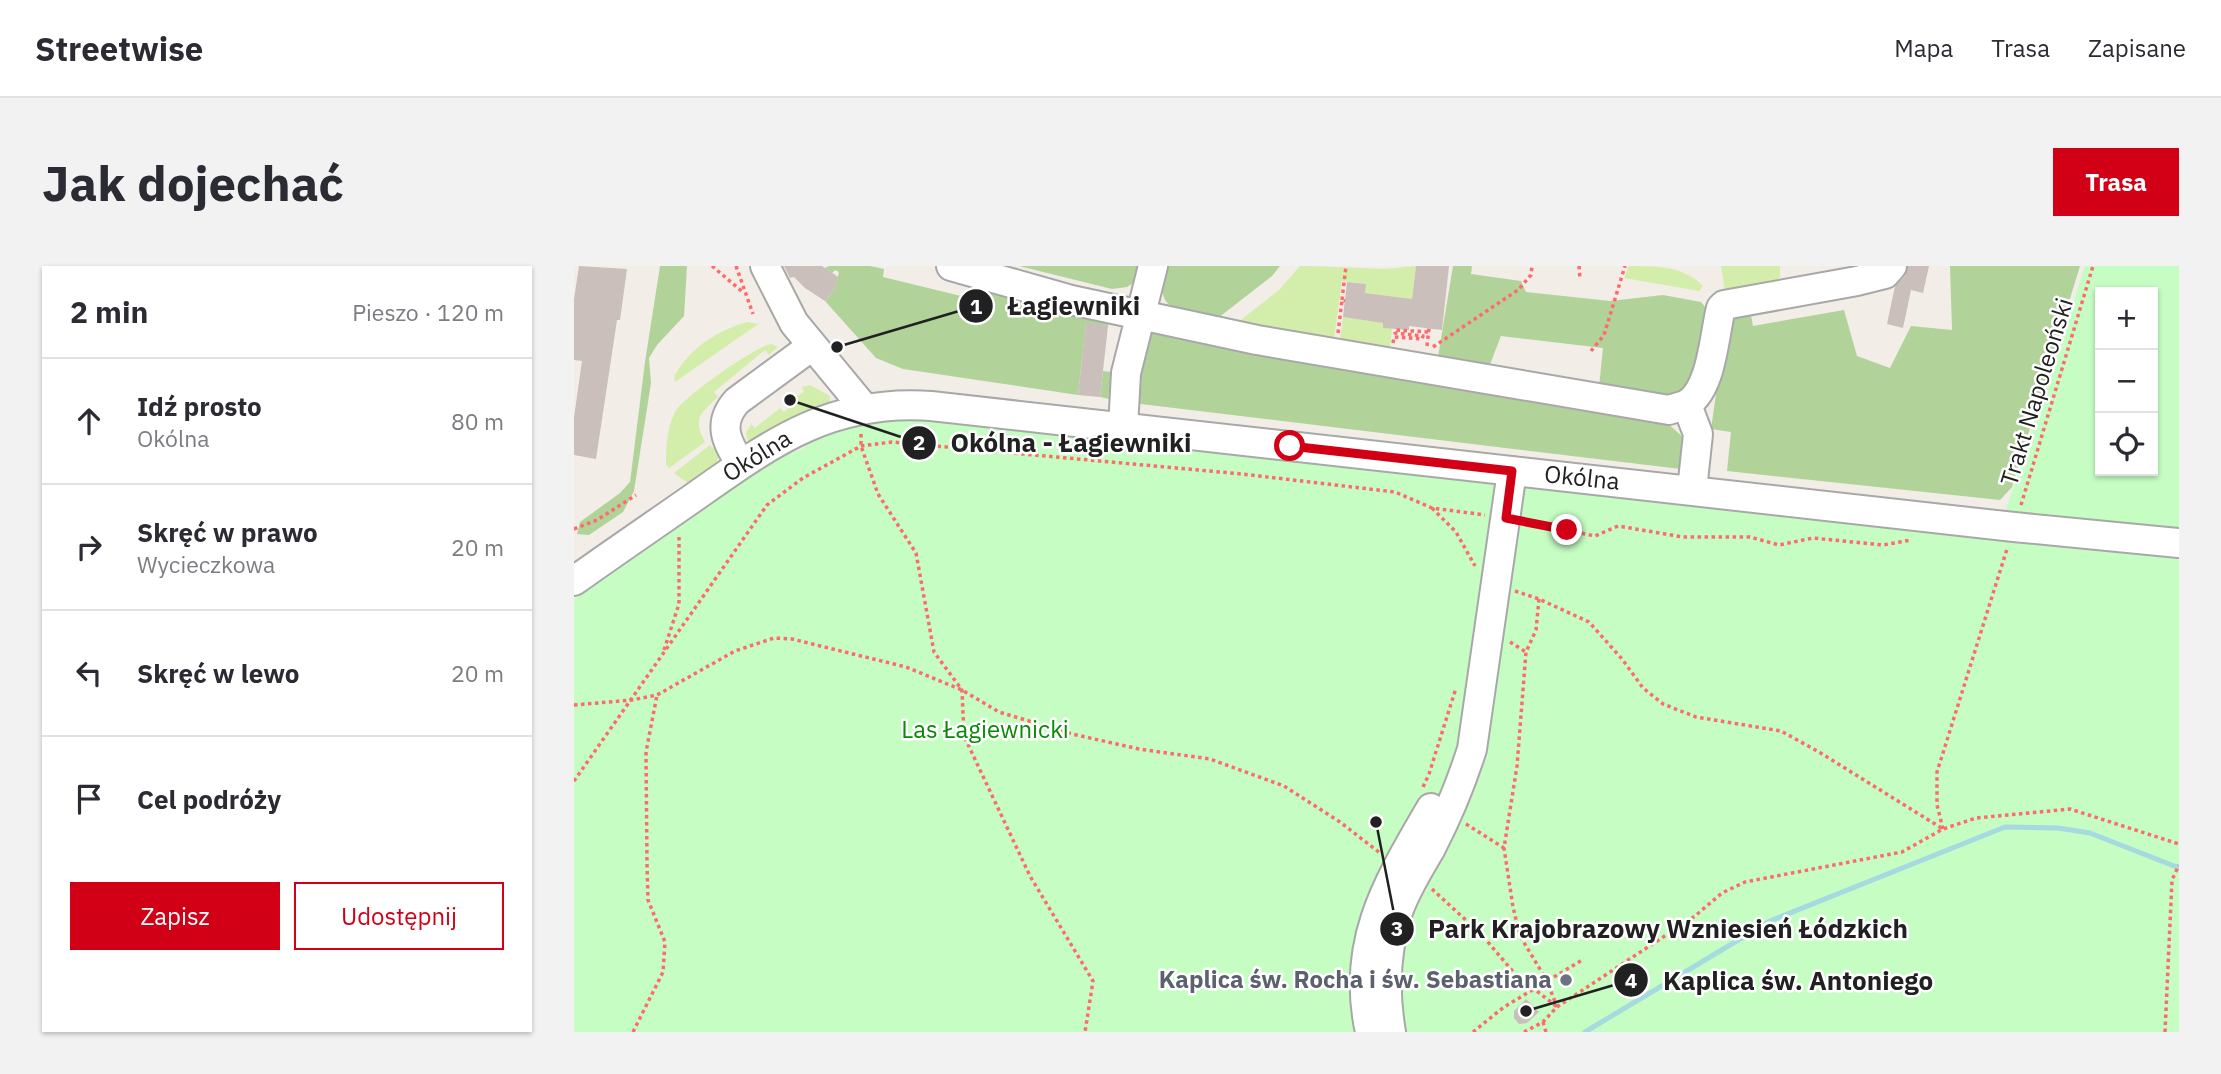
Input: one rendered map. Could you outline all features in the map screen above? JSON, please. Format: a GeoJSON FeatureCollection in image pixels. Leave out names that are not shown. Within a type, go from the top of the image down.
{"type":"FeatureCollection","features":[{"type":"Feature","properties":{"kind":"street"},"geometry":{"type":"LineString","coordinates":[[765,266],[794,323],[864,409]]}},
{"type":"Feature","properties":{"kind":"street"},"geometry":{"type":"LineString","coordinates":[[951,266],[1071,300],[1257,340],[1669,410],[1687,405],[1700,391],[1708,372],[1718,317],[1724,305],[1857,281],[1885,274],[1892,266]]}},
{"type":"Feature","properties":{"kind":"street"},"geometry":{"type":"LineString","coordinates":[[1123,428],[1126,373],[1153,266]]}},
{"type":"Feature","properties":{"kind":"street"},"geometry":{"type":"LineString","coordinates":[[741,464],[726,435],[726,416],[730,408],[812,346]]}},
{"type":"Feature","properties":{"kind":"street","name":"Okólna"},"geometry":{"type":"LineString","coordinates":[[574,581],[741,464],[792,432],[864,409],[915,405],[2179,543]]}},
{"type":"Feature","properties":{"kind":"street"},"geometry":{"type":"LineString","coordinates":[[1687,405],[1698,434],[1692,491]]}},
{"type":"Feature","properties":{"kind":"street"},"geometry":{"type":"LineString","coordinates":[[1370,1032],[1365,986],[1368,947],[1375,915],[1406,872],[1478,704],[1512,471]]}},
{"type":"Feature","properties":{"kind":"street"},"geometry":{"type":"LineString","coordinates":[[1391,1032],[1386,977],[1390,944],[1406,872]]}},
{"type":"Feature","properties":{"kind":"path"},"geometry":{"type":"LineString","coordinates":[[712,266],[746,294]]}},
{"type":"Feature","properties":{"kind":"path"},"geometry":{"type":"LineString","coordinates":[[736,266],[753,314]]}},
{"type":"Feature","properties":{"kind":"path"},"geometry":{"type":"LineString","coordinates":[[1336,342],[1344,300],[1346,266]]}},
{"type":"Feature","properties":{"kind":"path"},"geometry":{"type":"LineString","coordinates":[[1416,347],[1433,347],[1518,290],[1531,275],[1532,266]]}},
{"type":"Feature","properties":{"kind":"path"},"geometry":{"type":"LineString","coordinates":[[1579,266],[1580,279]]}},
{"type":"Feature","properties":{"kind":"path"},"geometry":{"type":"LineString","coordinates":[[1591,351],[1604,335],[1625,266]]}},
{"type":"Feature","properties":{"kind":"path","name":"Trakt Napoleoński"},"geometry":{"type":"LineString","coordinates":[[1943,829],[1937,805],[1937,772],[2094,266]]}},
{"type":"Feature","properties":{"kind":"path"},"geometry":{"type":"LineString","coordinates":[[1392,349],[1394,337],[1422,339],[1423,336],[1395,333],[1395,330],[1429,330],[1427,346]]}},
{"type":"Feature","properties":{"kind":"path"},"geometry":{"type":"LineString","coordinates":[[574,782],[767,505],[803,478],[861,446],[892,442],[1242,474],[1395,492],[1432,509],[1506,518],[1595,536],[1618,526],[1683,537],[1750,537],[1779,545],[1813,538],[1883,545],[1910,540],[1924,541]]}},
{"type":"Feature","properties":{"kind":"path"},"geometry":{"type":"LineString","coordinates":[[861,446],[878,494],[915,553],[934,652],[962,690],[964,736],[1030,876],[1093,981],[1085,1032]]}},
{"type":"Feature","properties":{"kind":"path"},"geometry":{"type":"LineString","coordinates":[[574,529],[597,520],[636,495]]}},
{"type":"Feature","properties":{"kind":"path"},"geometry":{"type":"LineString","coordinates":[[1432,509],[1456,532],[1475,566]]}},
{"type":"Feature","properties":{"kind":"path"},"geometry":{"type":"LineString","coordinates":[[662,655],[679,604],[678,530]]}},
{"type":"Feature","properties":{"kind":"path"},"geometry":{"type":"LineString","coordinates":[[1505,588],[1539,599],[1590,622],[1643,688],[1663,704],[1696,717],[1781,731],[1943,829]]}},
{"type":"Feature","properties":{"kind":"path"},"geometry":{"type":"LineString","coordinates":[[1539,599],[1536,630],[1526,652],[1517,766],[1504,848],[1520,936],[1547,981],[1557,1007]]}},
{"type":"Feature","properties":{"kind":"path"},"geometry":{"type":"LineString","coordinates":[[574,705],[632,701],[657,695],[735,651],[774,638],[792,639],[906,667],[962,690],[999,712],[1023,719],[1139,749],[1210,759],[1284,786],[1424,882],[1481,934],[1515,974],[1557,1007]]}},
{"type":"Feature","properties":{"kind":"path"},"geometry":{"type":"LineString","coordinates":[[1419,797],[1429,775],[1459,677]]}},
{"type":"Feature","properties":{"kind":"path"},"geometry":{"type":"LineString","coordinates":[[634,1032],[663,972],[665,942],[648,900],[647,864],[646,752],[657,695]]}},
{"type":"Feature","properties":{"kind":"path"},"geometry":{"type":"LineString","coordinates":[[1524,1032],[1543,1022],[1557,1007],[1695,916],[1722,892],[1745,881],[1902,852],[1943,829],[1976,818],[2070,809],[2179,844]]}},
{"type":"Feature","properties":{"kind":"path"},"geometry":{"type":"LineString","coordinates":[[1458,819],[1504,848]]}},
{"type":"Feature","properties":{"kind":"path"},"geometry":{"type":"LineString","coordinates":[[2165,1032],[2172,880],[2179,865]]}},
{"type":"Feature","properties":{"kind":"path"},"geometry":{"type":"LineString","coordinates":[[1473,1032],[1504,1007],[1584,959]]}},
{"type":"Feature","properties":{"kind":"path"},"geometry":{"type":"LineString","coordinates":[[1543,1022],[1546,1032]]}},
{"type":"Feature","properties":{"kind":"green space"},"geometry":{"type":"Polygon","coordinates":[[[660,266],[687,266],[684,316],[657,345],[649,358],[651,383],[634,491],[623,512],[589,535],[577,534],[580,522],[620,493],[630,482],[660,266]]]}},
{"type":"Feature","properties":{"kind":"green space"},"geometry":{"type":"Polygon","coordinates":[[[870,266],[884,269],[883,277],[965,297],[971,280],[1109,322],[1108,326],[1086,324],[1078,395],[903,369],[876,358],[825,301],[835,288],[839,272],[835,270],[832,273],[825,268],[870,266]]]}},
{"type":"Feature","properties":{"kind":"green space"},"geometry":{"type":"Polygon","coordinates":[[[1019,266],[1148,266],[1146,275],[1127,287],[1112,289],[1019,266]]]}},
{"type":"Feature","properties":{"kind":"green space"},"geometry":{"type":"Polygon","coordinates":[[[1163,266],[1280,266],[1272,276],[1218,318],[1172,307],[1163,294],[1163,266]]]}},
{"type":"Feature","properties":{"kind":"green space"},"geometry":{"type":"Polygon","coordinates":[[[1300,266],[1384,269],[1416,266],[1412,299],[1365,293],[1366,284],[1342,281],[1334,338],[1237,323],[1279,290],[1300,266]]]}},
{"type":"Feature","properties":{"kind":"green space"},"geometry":{"type":"Polygon","coordinates":[[[1453,266],[1472,266],[1471,274],[1521,281],[1526,292],[1610,301],[1663,295],[1701,302],[1711,314],[1705,361],[1678,399],[1599,387],[1603,348],[1501,336],[1489,367],[1438,357],[1453,266]]]}},
{"type":"Feature","properties":{"kind":"green space"},"geometry":{"type":"Polygon","coordinates":[[[1629,266],[1679,271],[1696,279],[1703,286],[1699,291],[1624,278],[1629,266]]]}},
{"type":"Feature","properties":{"kind":"green space"},"geometry":{"type":"Polygon","coordinates":[[[1721,266],[1780,266],[1780,277],[1775,282],[1725,292],[1721,266]]]}},
{"type":"Feature","properties":{"kind":"green space"},"geometry":{"type":"Polygon","coordinates":[[[1950,266],[2080,266],[2012,487],[2000,500],[1727,471],[1731,432],[1711,429],[1725,331],[1731,320],[1750,310],[1753,326],[1844,310],[1857,356],[1890,368],[1911,326],[1952,330],[1950,266]]]}},
{"type":"Feature","properties":{"kind":"green space","name":"Las Łagiewnicki"},"geometry":{"type":"Polygon","coordinates":[[[2085,266],[2179,266],[2179,1032],[574,1032],[574,599],[784,452],[793,453],[804,448],[851,414],[898,416],[1998,534],[2085,266]]]}},
{"type":"Feature","properties":{"kind":"green space"},"geometry":{"type":"Polygon","coordinates":[[[1343,317],[1383,323],[1392,329],[1390,347],[1340,340],[1343,317]]]}},
{"type":"Feature","properties":{"kind":"green space"},"geometry":{"type":"Polygon","coordinates":[[[747,322],[758,324],[675,382],[674,377],[680,367],[696,349],[725,330],[747,322]]]}},
{"type":"Feature","properties":{"kind":"green space"},"geometry":{"type":"Polygon","coordinates":[[[1156,328],[1666,422],[1685,439],[1689,470],[1100,397],[1103,371],[1138,375],[1146,341],[1156,328]]]}},
{"type":"Feature","properties":{"kind":"green space"},"geometry":{"type":"Polygon","coordinates":[[[772,344],[778,347],[769,355],[765,350],[714,392],[718,397],[703,412],[699,421],[705,442],[669,468],[666,465],[667,445],[675,412],[705,385],[737,362],[772,344]]]}},
{"type":"Feature","properties":{"kind":"green space"},"geometry":{"type":"Polygon","coordinates":[[[810,385],[830,396],[829,406],[751,444],[748,442],[746,433],[751,424],[755,428],[780,408],[784,412],[794,403],[791,399],[804,392],[802,387],[810,385]]]}},
{"type":"Feature","properties":{"kind":"green space"},"geometry":{"type":"Polygon","coordinates":[[[710,445],[719,455],[715,468],[688,483],[674,473],[710,445]]]}},
{"type":"Feature","properties":{"kind":"building"},"geometry":{"type":"Polygon","coordinates":[[[579,266],[627,269],[596,459],[574,455],[574,417],[582,361],[574,360],[574,299],[579,266]]]}},
{"type":"Feature","properties":{"kind":"building"},"geometry":{"type":"Polygon","coordinates":[[[784,266],[822,266],[838,277],[835,288],[825,301],[794,277],[790,278],[784,266]]]}},
{"type":"Feature","properties":{"kind":"building"},"geometry":{"type":"Polygon","coordinates":[[[1416,266],[1449,266],[1442,330],[1409,326],[1409,330],[1383,328],[1383,323],[1343,317],[1347,282],[1366,284],[1365,293],[1412,299],[1416,266]]]}},
{"type":"Feature","properties":{"kind":"building"},"geometry":{"type":"Polygon","coordinates":[[[1908,266],[1929,266],[1923,293],[1911,290],[1903,328],[1887,324],[1895,286],[1905,276],[1908,266]]]}},
{"type":"Feature","properties":{"kind":"building"},"geometry":{"type":"Polygon","coordinates":[[[1086,323],[1108,326],[1100,397],[1078,395],[1086,323]]]}},
{"type":"Feature","properties":{"kind":"building"},"geometry":{"type":"Polygon","coordinates":[[[1526,999],[1539,1012],[1527,1023],[1519,1024],[1514,1018],[1514,1011],[1526,999]]]}},
{"type":"Feature","properties":{"kind":"waterway"},"geometry":{"type":"LineString","coordinates":[[1585,1032],[1770,921],[2005,827],[2058,828],[2090,833],[2179,868]]}},
{"type":"Feature","properties":{"kind":"place","name":"Łagiewniki"},"geometry":{"type":"Point","coordinates":[837,347]}},
{"type":"Feature","properties":{"kind":"place","name":"Okólna - Łagiewniki"},"geometry":{"type":"Point","coordinates":[790,400]}},
{"type":"Feature","properties":{"kind":"place","name":"Park Krajobrazowy Wzniesień Łódzkich"},"geometry":{"type":"Point","coordinates":[1376,822]}},
{"type":"Feature","properties":{"kind":"place","name":"Kaplica św. Rocha i św. Sebastiana"},"geometry":{"type":"Point","coordinates":[1566,980]}},
{"type":"Feature","properties":{"kind":"place","name":"Kaplica św. Antoniego"},"geometry":{"type":"Point","coordinates":[1526,1011]}},
{"type":"Feature","properties":{"kind":"route"},"geometry":{"type":"LineString","coordinates":[[1290,446],[1512,471],[1506,518],[1567,530]]}}]}
